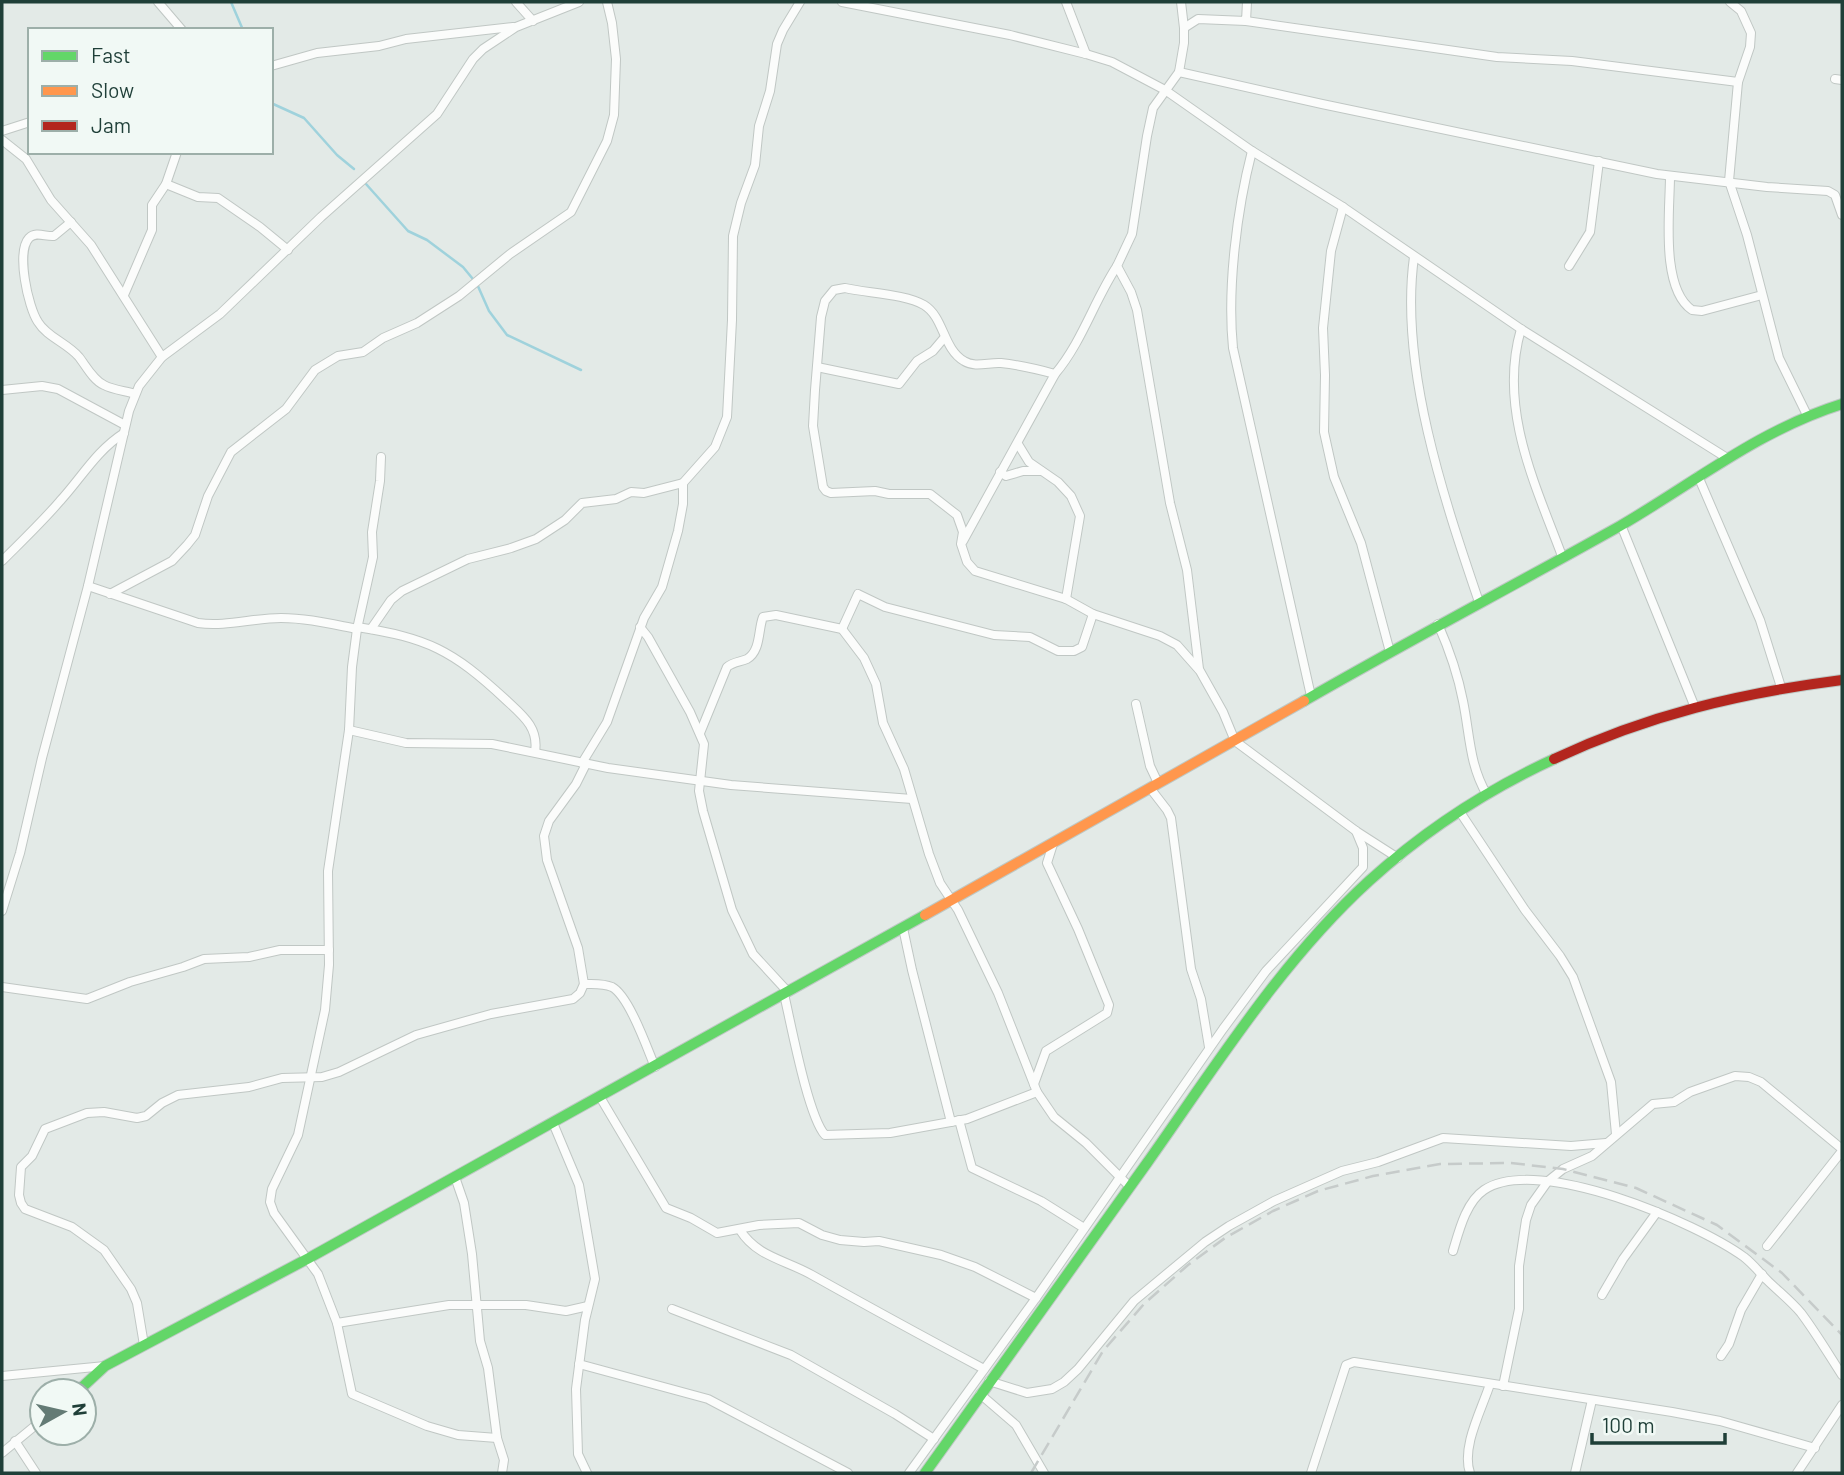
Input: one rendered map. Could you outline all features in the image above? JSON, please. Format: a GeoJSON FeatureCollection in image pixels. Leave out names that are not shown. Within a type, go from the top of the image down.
{"type":"FeatureCollection","features":[{"type":"Feature","properties":{"kind":"street"},"geometry":{"type":"LineString","coordinates":[[158,2],[180,28]]}},
{"type":"Feature","properties":{"kind":"street"},"geometry":{"type":"LineString","coordinates":[[516,2],[533,21]]}},
{"type":"Feature","properties":{"kind":"street"},"geometry":{"type":"LineString","coordinates":[[2,911],[20,853],[135,394],[162,357],[220,314],[321,217],[437,114],[482,49],[516,27],[579,2]]}},
{"type":"Feature","properties":{"kind":"street"},"geometry":{"type":"LineString","coordinates":[[110,594],[172,561],[187,545],[195,535],[213,485],[231,452],[286,409],[315,370],[338,356],[363,352],[383,338],[417,323],[459,296],[510,254],[571,212],[607,141],[614,115],[616,60],[607,2]]}},
{"type":"Feature","properties":{"kind":"street"},"geometry":{"type":"LineString","coordinates":[[370,629],[391,600],[402,591],[468,559],[536,539],[565,520],[582,503],[616,499],[631,492],[645,493],[683,483],[715,447],[727,417],[733,236],[741,203],[755,166],[759,126],[770,91],[776,44],[800,2]]}},
{"type":"Feature","properties":{"kind":"street"},"geometry":{"type":"LineString","coordinates":[[842,2],[1010,36],[1112,62],[1165,90],[1252,151],[1343,207],[1521,329],[1727,458]]}},
{"type":"Feature","properties":{"kind":"street"},"geometry":{"type":"LineString","coordinates":[[1066,2],[1086,54]]}},
{"type":"Feature","properties":{"kind":"street"},"geometry":{"type":"LineString","coordinates":[[961,544],[1055,374],[1069,356],[1132,234],[1153,108],[1179,72],[1184,43],[1181,2]]}},
{"type":"Feature","properties":{"kind":"street"},"geometry":{"type":"LineString","coordinates":[[1246,21],[1247,2]]}},
{"type":"Feature","properties":{"kind":"street"},"geometry":{"type":"LineString","coordinates":[[1731,2],[1741,11],[1751,33],[1750,47],[1738,82],[1729,181],[1747,235],[1779,358],[1807,415]]}},
{"type":"Feature","properties":{"kind":"street"},"geometry":{"type":"LineString","coordinates":[[1184,28],[1198,19],[1246,21],[1497,57],[1572,61],[1738,82]]}},
{"type":"Feature","properties":{"kind":"street"},"geometry":{"type":"LineString","coordinates":[[273,65],[317,53],[379,46],[406,38],[516,27]]}},
{"type":"Feature","properties":{"kind":"street"},"geometry":{"type":"LineString","coordinates":[[1179,72],[1670,176],[1832,192],[1842,215]]}},
{"type":"Feature","properties":{"kind":"street"},"geometry":{"type":"LineString","coordinates":[[2,131],[28,123]]}},
{"type":"Feature","properties":{"kind":"street"},"geometry":{"type":"LineString","coordinates":[[2,140],[26,159],[51,200],[91,245],[162,357]]}},
{"type":"Feature","properties":{"kind":"street"},"geometry":{"type":"LineString","coordinates":[[1252,151],[1245,176],[1232,277],[1233,348],[1311,696]]}},
{"type":"Feature","properties":{"kind":"street"},"geometry":{"type":"LineString","coordinates":[[124,295],[152,230],[152,205],[166,184],[176,154]]}},
{"type":"Feature","properties":{"kind":"street"},"geometry":{"type":"LineString","coordinates":[[1569,266],[1590,232],[1599,161]]}},
{"type":"Feature","properties":{"kind":"street"},"geometry":{"type":"LineString","coordinates":[[1670,176],[1673,280],[1682,300],[1696,311],[1762,295]]}},
{"type":"Feature","properties":{"kind":"street"},"geometry":{"type":"LineString","coordinates":[[166,184],[198,197],[218,198],[288,250]]}},
{"type":"Feature","properties":{"kind":"street"},"geometry":{"type":"LineString","coordinates":[[1343,207],[1331,251],[1322,328],[1324,432],[1334,477],[1356,528],[1368,565],[1390,652]]}},
{"type":"Feature","properties":{"kind":"street"},"geometry":{"type":"LineString","coordinates":[[71,222],[54,236],[36,234],[29,238],[24,248],[24,271],[33,313],[39,325],[71,349],[104,386],[135,394]]}},
{"type":"Feature","properties":{"kind":"street"},"geometry":{"type":"LineString","coordinates":[[1414,257],[1411,309],[1421,393],[1450,517],[1479,602]]}},
{"type":"Feature","properties":{"kind":"street"},"geometry":{"type":"LineString","coordinates":[[1117,266],[1137,310],[1170,503],[1186,570],[1199,671]]}},
{"type":"Feature","properties":{"kind":"street"},"geometry":{"type":"LineString","coordinates":[[1055,374],[998,363],[972,365],[962,361],[944,338],[935,317],[924,304],[845,288],[834,290],[825,301],[821,317],[813,426],[820,475],[826,491],[930,494],[957,515],[963,531],[961,544],[967,562],[975,571],[1066,599],[1093,614],[1170,640],[1199,671],[1223,712],[1235,741],[1356,831],[1398,858]]}},
{"type":"Feature","properties":{"kind":"street"},"geometry":{"type":"LineString","coordinates":[[1521,329],[1515,353],[1513,386],[1516,422],[1539,499],[1562,556]]}},
{"type":"Feature","properties":{"kind":"street"},"geometry":{"type":"LineString","coordinates":[[817,367],[899,384],[918,361],[933,351],[944,338]]}},
{"type":"Feature","properties":{"kind":"street"},"geometry":{"type":"LineString","coordinates":[[2,390],[42,386],[58,389],[125,429]]}},
{"type":"Feature","properties":{"kind":"street"},"geometry":{"type":"LineString","coordinates":[[94,1377],[106,1366],[309,1258],[655,1067],[1438,624],[1620,525],[1727,458],[1807,415],[1841,408]]}},
{"type":"Feature","properties":{"kind":"street"},"geometry":{"type":"LineString","coordinates":[[2,561],[62,500],[88,465],[125,429]]}},
{"type":"Feature","properties":{"kind":"street"},"geometry":{"type":"LineString","coordinates":[[1018,444],[1029,462],[1058,482],[1071,496],[1080,516],[1066,599]]}},
{"type":"Feature","properties":{"kind":"street"},"geometry":{"type":"LineString","coordinates":[[380,457],[380,481],[372,532],[373,557],[357,628],[349,730],[328,871],[329,950],[325,1010],[298,1135],[272,1189],[270,1202],[274,1213],[318,1274],[337,1323],[349,1388],[356,1397],[427,1426],[458,1435],[497,1438]]}},
{"type":"Feature","properties":{"kind":"street"},"geometry":{"type":"LineString","coordinates":[[1000,472],[1006,476],[1023,471],[1041,471]]}},
{"type":"Feature","properties":{"kind":"street"},"geometry":{"type":"LineString","coordinates":[[1698,477],[1760,620],[1781,687]]}},
{"type":"Feature","properties":{"kind":"street"},"geometry":{"type":"LineString","coordinates":[[144,1345],[137,1303],[131,1289],[104,1250],[72,1227],[25,1209],[21,1203],[19,1185],[23,1164],[32,1156],[45,1129],[87,1113],[104,1112],[137,1118],[146,1116],[178,1095],[249,1087],[282,1079],[310,1078],[339,1072],[416,1035],[491,1014],[573,999],[580,993],[584,984],[578,948],[547,860],[544,836],[549,821],[576,784],[584,763],[611,715],[640,627],[662,587],[678,531],[683,504],[683,483]]}},
{"type":"Feature","properties":{"kind":"street"},"geometry":{"type":"LineString","coordinates":[[1620,525],[1694,705]]}},
{"type":"Feature","properties":{"kind":"street"},"geometry":{"type":"LineString","coordinates":[[88,586],[173,616],[210,624],[309,619],[413,637],[464,662],[530,724],[536,741],[535,752]]}},
{"type":"Feature","properties":{"kind":"street"},"geometry":{"type":"LineString","coordinates":[[842,629],[858,594],[885,607],[994,635],[1030,637],[1058,651],[1067,652],[1079,649],[1085,643],[1093,614]]}},
{"type":"Feature","properties":{"kind":"street"},"geometry":{"type":"LineString","coordinates":[[700,733],[727,667],[749,658],[753,653],[763,617],[776,615],[842,629],[864,657],[876,684],[883,723],[904,769],[940,883],[998,993],[1036,1088],[1054,1117],[1129,1186]]}},
{"type":"Feature","properties":{"kind":"street"},"geometry":{"type":"LineString","coordinates":[[1438,624],[1464,702],[1474,768],[1487,795]]}},
{"type":"Feature","properties":{"kind":"street"},"geometry":{"type":"LineString","coordinates":[[640,627],[700,733],[705,752],[701,781],[703,811],[732,910],[754,954],[786,993],[808,1091],[820,1129],[825,1135],[890,1133],[987,1113],[1036,1088],[1046,1051],[1107,1013],[1109,1005],[1047,863],[1053,844]]}},
{"type":"Feature","properties":{"kind":"street"},"geometry":{"type":"LineString","coordinates":[[925,1473],[1252,1016],[1297,959],[1347,903],[1398,858],[1487,795],[1582,745],[1694,705],[1781,687],[1842,680]]}},
{"type":"Feature","properties":{"kind":"street"},"geometry":{"type":"LineString","coordinates":[[1136,704],[1154,786],[1171,818],[1191,969],[1209,1047]]}},
{"type":"Feature","properties":{"kind":"street"},"geometry":{"type":"LineString","coordinates":[[349,730],[406,743],[478,742],[584,763],[701,781],[802,792],[912,799]]}},
{"type":"Feature","properties":{"kind":"street"},"geometry":{"type":"LineString","coordinates":[[1460,812],[1573,977],[1611,1082],[1616,1134]]}},
{"type":"Feature","properties":{"kind":"street"},"geometry":{"type":"LineString","coordinates":[[909,1473],[1192,1077],[1209,1047],[1266,971],[1363,867],[1363,848],[1356,831]]}},
{"type":"Feature","properties":{"kind":"street"},"geometry":{"type":"LineString","coordinates":[[903,928],[912,970],[955,1121],[972,1168],[1041,1201],[1084,1228]]}},
{"type":"Feature","properties":{"kind":"street"},"geometry":{"type":"LineString","coordinates":[[2,987],[87,999],[130,982],[204,959],[249,957],[280,950],[329,950]]}},
{"type":"Feature","properties":{"kind":"street"},"geometry":{"type":"LineString","coordinates":[[584,984],[600,984],[617,991],[635,1019],[655,1067]]}},
{"type":"Feature","properties":{"kind":"street"},"geometry":{"type":"LineString","coordinates":[[1503,1386],[1520,1309],[1519,1266],[1531,1205],[1548,1181],[1563,1169],[1585,1160],[1653,1104],[1674,1102],[1719,1080],[1735,1076],[1749,1077],[1761,1082],[1842,1150],[1767,1246]]}},
{"type":"Feature","properties":{"kind":"street"},"geometry":{"type":"LineString","coordinates":[[600,1097],[666,1208],[691,1217],[711,1232],[799,1223],[822,1235],[840,1240],[879,1241],[942,1255],[975,1267],[1036,1298]]}},
{"type":"Feature","properties":{"kind":"street"},"geometry":{"type":"LineString","coordinates":[[553,1123],[579,1185],[595,1279],[588,1306],[576,1389],[578,1454],[587,1473]]}},
{"type":"Feature","properties":{"kind":"street"},"geometry":{"type":"LineString","coordinates":[[989,1381],[1027,1393],[1052,1389],[1064,1382],[1134,1301],[1205,1242],[1274,1201],[1342,1171],[1378,1162],[1443,1138],[1558,1146],[1606,1143]]}},
{"type":"Feature","properties":{"kind":"street"},"geometry":{"type":"LineString","coordinates":[[455,1177],[464,1203],[480,1341],[488,1368],[497,1438],[504,1460],[502,1473]]}},
{"type":"Feature","properties":{"kind":"street"},"geometry":{"type":"LineString","coordinates":[[1452,1251],[1465,1216],[1482,1192],[1506,1183],[1548,1181],[1597,1191],[1657,1212],[1745,1258],[1801,1313],[1842,1375]]}},
{"type":"Feature","properties":{"kind":"street"},"geometry":{"type":"LineString","coordinates":[[1602,1295],[1623,1259],[1657,1212]]}},
{"type":"Feature","properties":{"kind":"street"},"geometry":{"type":"LineString","coordinates":[[740,1230],[755,1249],[810,1273],[845,1295],[984,1369]]}},
{"type":"Feature","properties":{"kind":"street"},"geometry":{"type":"LineString","coordinates":[[1721,1356],[1729,1344],[1741,1310],[1762,1274]]}},
{"type":"Feature","properties":{"kind":"street"},"geometry":{"type":"LineString","coordinates":[[337,1323],[449,1305],[526,1305],[566,1311],[588,1306]]}},
{"type":"Feature","properties":{"kind":"street"},"geometry":{"type":"LineString","coordinates":[[672,1309],[791,1355],[934,1439]]}},
{"type":"Feature","properties":{"kind":"street"},"geometry":{"type":"LineString","coordinates":[[1311,1473],[1348,1363],[1358,1362],[1720,1420],[1815,1448]]}},
{"type":"Feature","properties":{"kind":"street"},"geometry":{"type":"LineString","coordinates":[[579,1364],[708,1399],[848,1473]]}},
{"type":"Feature","properties":{"kind":"street"},"geometry":{"type":"LineString","coordinates":[[2,1376],[106,1366]]}},
{"type":"Feature","properties":{"kind":"street"},"geometry":{"type":"LineString","coordinates":[[1470,1473],[1467,1464],[1468,1450],[1490,1384]]}},
{"type":"Feature","properties":{"kind":"street"},"geometry":{"type":"LineString","coordinates":[[980,1394],[1016,1425],[1044,1473]]}},
{"type":"Feature","properties":{"kind":"street"},"geometry":{"type":"LineString","coordinates":[[1575,1473],[1591,1400]]}},
{"type":"Feature","properties":{"kind":"street"},"geometry":{"type":"LineString","coordinates":[[1800,1472],[1842,1405]]}},
{"type":"Feature","properties":{"kind":"street"},"geometry":{"type":"LineString","coordinates":[[2,1453],[28,1431]]}},
{"type":"Feature","properties":{"kind":"street"},"geometry":{"type":"LineString","coordinates":[[15,1441],[36,1473]]}},
{"type":"Feature","properties":{"kind":"waterway"},"geometry":{"type":"LineString","coordinates":[[231,2],[242,28]]}},
{"type":"Feature","properties":{"kind":"waterway"},"geometry":{"type":"LineString","coordinates":[[273,104],[304,118],[337,155],[354,169]]}},
{"type":"Feature","properties":{"kind":"waterway"},"geometry":{"type":"LineString","coordinates":[[366,184],[408,231],[427,240],[463,267],[477,284],[489,311],[507,335],[581,370]]}},
{"type":"Feature","properties":{"kind":"railway"},"geometry":{"type":"LineString","coordinates":[[1031,1473],[1103,1351],[1144,1304],[1188,1265],[1225,1238],[1273,1211],[1318,1191],[1373,1176],[1440,1164],[1511,1163],[1563,1169],[1636,1188],[1717,1225],[1782,1273],[1842,1335]]}},
{"type":"Feature","properties":{"kind":"traffic: fast"},"geometry":{"type":"LineString","coordinates":[[1304,701],[1620,526],[1755,443],[1783,428],[1842,404]]}},
{"type":"Feature","properties":{"kind":"traffic: fast"},"geometry":{"type":"LineString","coordinates":[[925,1473],[1224,1052],[1307,945],[1369,881],[1412,845],[1481,798],[1554,759]]}},
{"type":"Feature","properties":{"kind":"traffic: fast"},"geometry":{"type":"LineString","coordinates":[[93,1377],[105,1366],[309,1258],[925,915]]}},
{"type":"Feature","properties":{"kind":"traffic: slow"},"geometry":{"type":"LineString","coordinates":[[925,915],[1304,701]]}},
{"type":"Feature","properties":{"kind":"traffic: jam"},"geometry":{"type":"LineString","coordinates":[[1554,759],[1624,730],[1695,708],[1767,692],[1842,680]]}}]}
